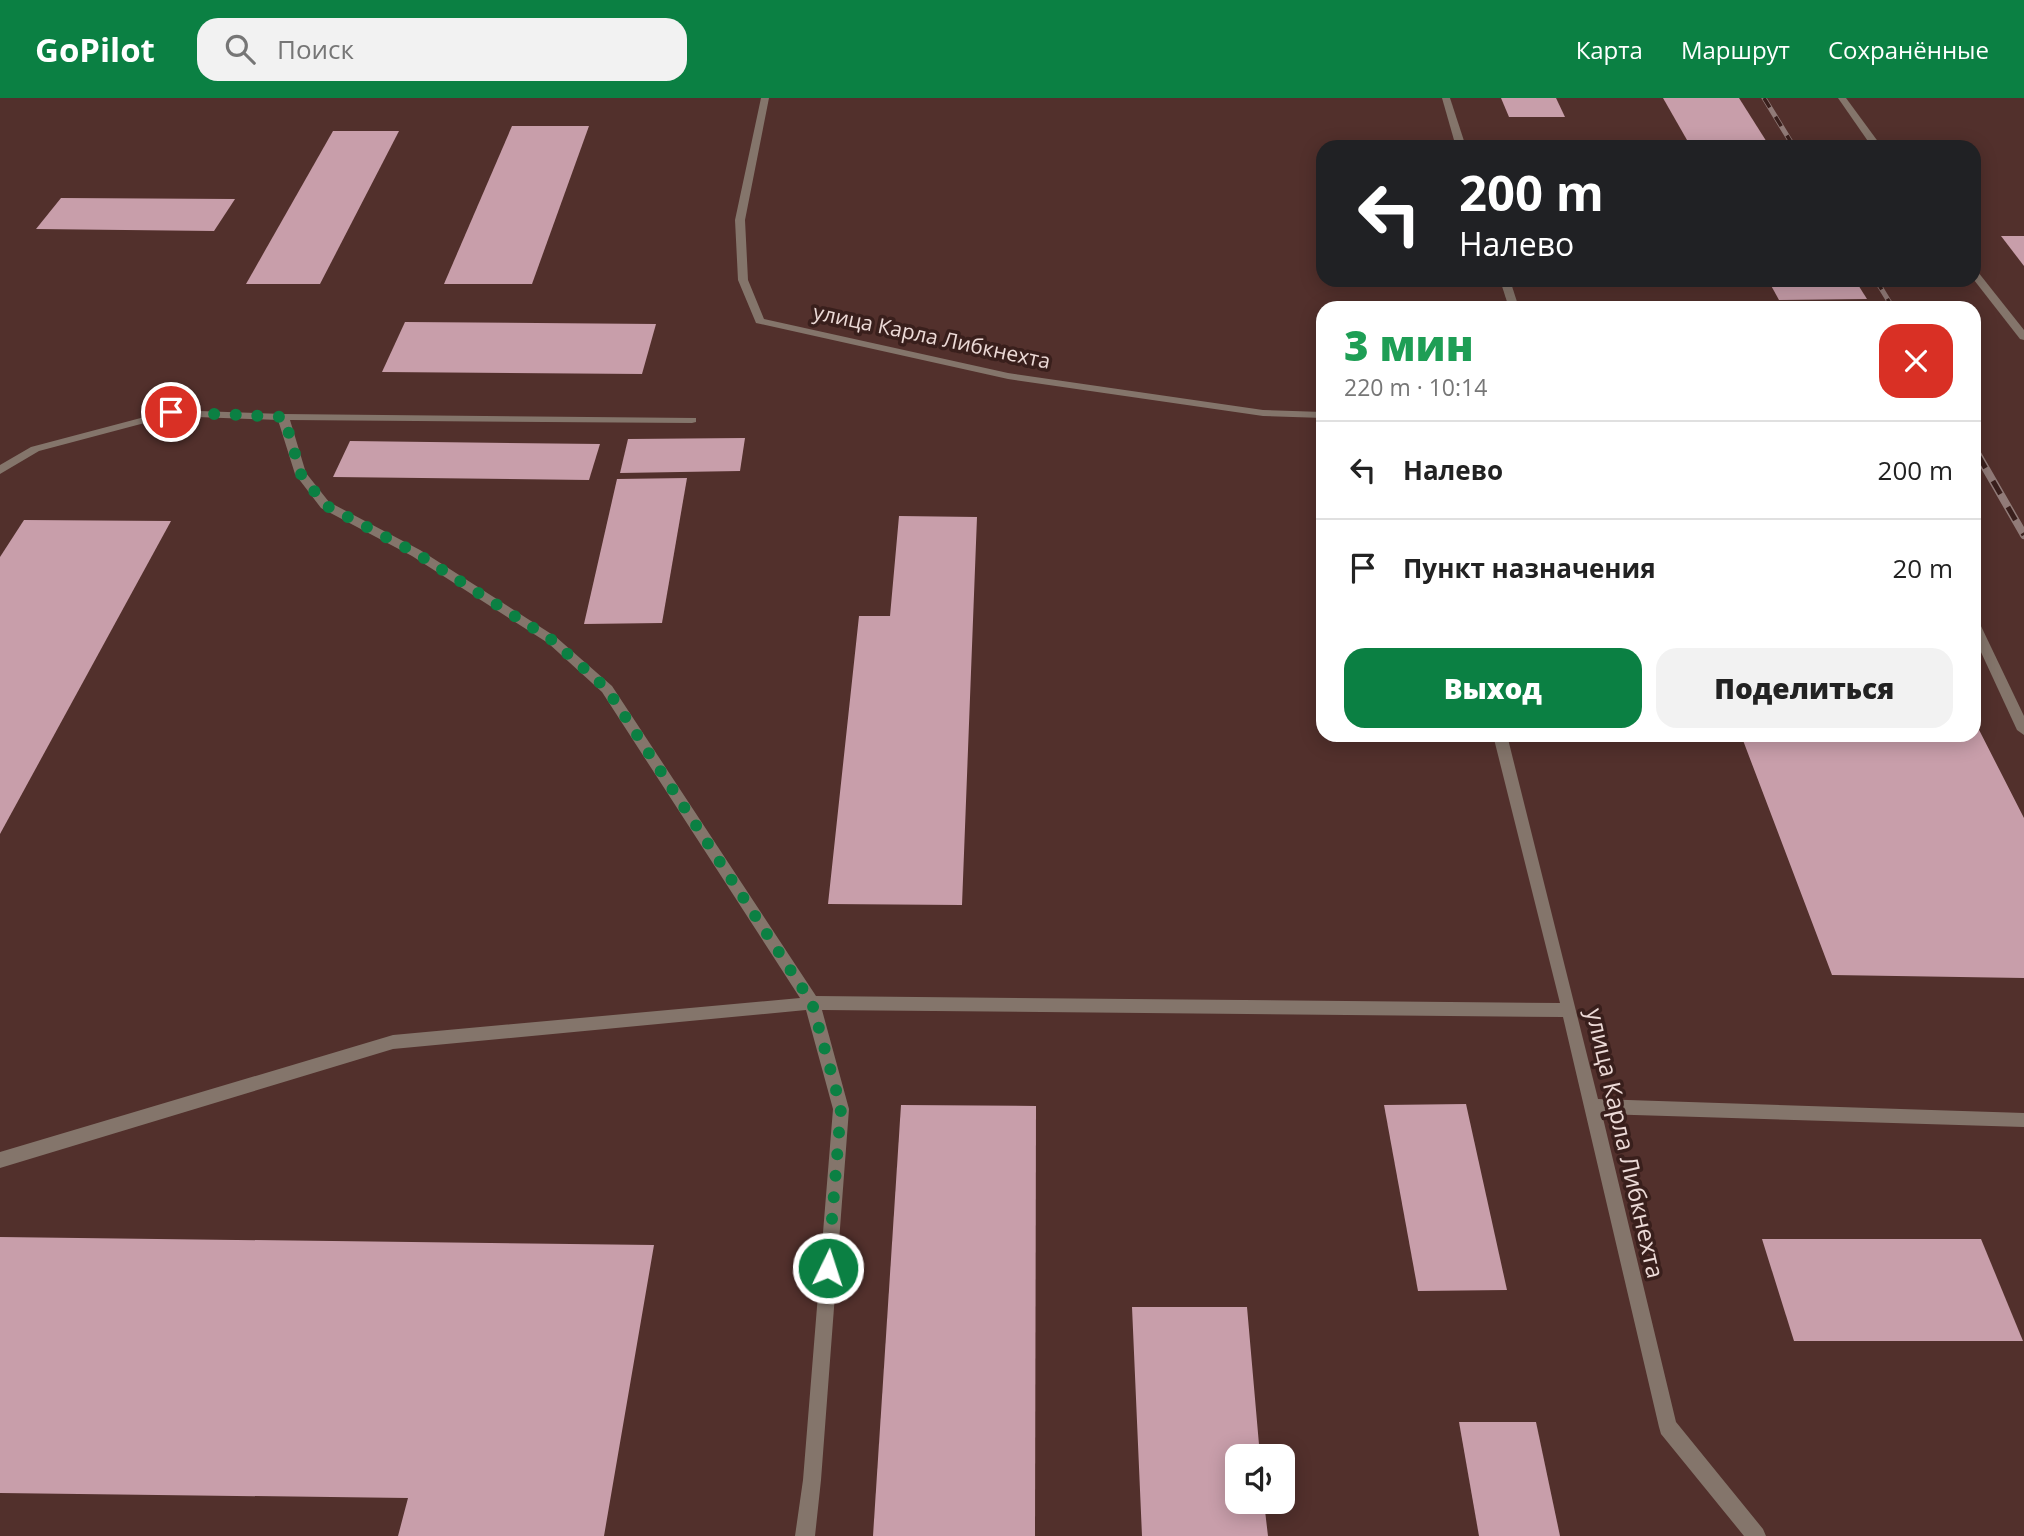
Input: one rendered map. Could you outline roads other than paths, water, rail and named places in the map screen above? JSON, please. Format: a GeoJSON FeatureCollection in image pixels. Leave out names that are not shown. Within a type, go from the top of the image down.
{"type":"FeatureCollection","features":[{"type":"Feature","properties":{"kind":"lane","name":"улица Карла Либкнехта"},"geometry":{"type":"LineString","coordinates":[[765,98],[740,220],[743,280],[760,321],[1009,376],[1263,413],[1316,415]]}},
{"type":"Feature","properties":{"kind":"lane"},"geometry":{"type":"LineString","coordinates":[[1446,98],[1459,140]]}},
{"type":"Feature","properties":{"kind":"lane"},"geometry":{"type":"LineString","coordinates":[[1842,98],[1872,140]]}},
{"type":"Feature","properties":{"kind":"lane"},"geometry":{"type":"LineString","coordinates":[[1981,283],[2024,337]]}},
{"type":"Feature","properties":{"kind":"lane"},"geometry":{"type":"LineString","coordinates":[[0,470],[35,449],[171,412],[284,417],[692,420]]}},
{"type":"Feature","properties":{"kind":"lane"},"geometry":{"type":"LineString","coordinates":[[284,417],[301,474],[325,505],[416,553],[552,640],[607,689],[812,1003],[841,1108],[812,1480],[805,1536]]}},
{"type":"Feature","properties":{"kind":"lane"},"geometry":{"type":"LineString","coordinates":[[1981,639],[2024,730]]}},
{"type":"Feature","properties":{"kind":"lane","name":"улица Карла Либкнехта"},"geometry":{"type":"LineString","coordinates":[[1502,742],[1569,1010],[1668,1427],[1756,1536]]}},
{"type":"Feature","properties":{"kind":"lane"},"geometry":{"type":"LineString","coordinates":[[0,1160],[393,1042],[812,1003],[1569,1010]]}},
{"type":"Feature","properties":{"kind":"lane"},"geometry":{"type":"LineString","coordinates":[[1592,1105],[2024,1120]]}},
{"type":"Feature","properties":{"kind":"railway"},"geometry":{"type":"LineString","coordinates":[[1764,98],[1790,140]]}},
{"type":"Feature","properties":{"kind":"railway"},"geometry":{"type":"LineString","coordinates":[[1880,287],[1889,301]]}},
{"type":"Feature","properties":{"kind":"railway"},"geometry":{"type":"LineString","coordinates":[[1981,460],[2024,535]]}}]}
